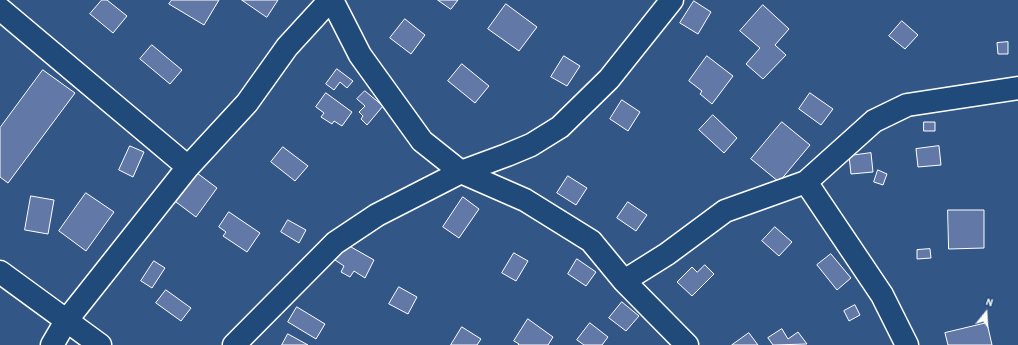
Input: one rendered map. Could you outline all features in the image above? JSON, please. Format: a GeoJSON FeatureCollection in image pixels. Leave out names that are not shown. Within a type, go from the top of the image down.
{"type":"FeatureCollection","features":[{"type":"Feature","properties":{"kind":"street"},"geometry":{"type":"LineString","coordinates":[[52,345],[66,321],[188,167],[247,103],[287,47],[331,0],[360,55],[422,141],[460,172],[525,200],[591,241],[624,281],[687,345]]}},
{"type":"Feature","properties":{"kind":"street"},"geometry":{"type":"LineString","coordinates":[[234,345],[335,243],[377,215],[460,172],[531,145],[560,127],[609,79],[672,0]]}},
{"type":"Feature","properties":{"kind":"street"},"geometry":{"type":"LineString","coordinates":[[0,9],[188,167]]}},
{"type":"Feature","properties":{"kind":"street"},"geometry":{"type":"LineString","coordinates":[[624,281],[667,254],[725,211],[806,182],[874,121],[907,105],[1018,88]]}},
{"type":"Feature","properties":{"kind":"street"},"geometry":{"type":"LineString","coordinates":[[806,182],[882,295],[907,345]]}},
{"type":"Feature","properties":{"kind":"street"},"geometry":{"type":"LineString","coordinates":[[0,272],[100,345]]}},
{"type":"Feature","properties":{"kind":"building"},"geometry":{"type":"Polygon","coordinates":[[[102,0],[107,0],[127,16],[113,33],[90,14],[102,0]]]}},
{"type":"Feature","properties":{"kind":"building"},"geometry":{"type":"Polygon","coordinates":[[[172,0],[219,0],[204,25],[169,4],[172,0]]]}},
{"type":"Feature","properties":{"kind":"building"},"geometry":{"type":"Polygon","coordinates":[[[242,0],[278,0],[267,17],[242,0]]]}},
{"type":"Feature","properties":{"kind":"building"},"geometry":{"type":"Polygon","coordinates":[[[438,0],[458,0],[451,9],[438,0]]]}},
{"type":"Feature","properties":{"kind":"building"},"geometry":{"type":"Polygon","coordinates":[[[694,1],[711,12],[698,34],[680,23],[694,1]]]}},
{"type":"Feature","properties":{"kind":"building"},"geometry":{"type":"Polygon","coordinates":[[[506,4],[537,27],[519,51],[488,29],[506,4]]]}},
{"type":"Feature","properties":{"kind":"building"},"geometry":{"type":"Polygon","coordinates":[[[763,5],[789,29],[775,45],[786,55],[763,79],[746,64],[760,48],[740,31],[763,5]]]}},
{"type":"Feature","properties":{"kind":"building"},"geometry":{"type":"Polygon","coordinates":[[[405,19],[425,35],[411,54],[390,38],[405,19]]]}},
{"type":"Feature","properties":{"kind":"building"},"geometry":{"type":"Polygon","coordinates":[[[902,21],[918,35],[905,49],[889,36],[902,21]]]}},
{"type":"Feature","properties":{"kind":"building"},"geometry":{"type":"Polygon","coordinates":[[[1008,42],[1008,54],[998,54],[997,43],[1008,42]]]}},
{"type":"Feature","properties":{"kind":"building"},"geometry":{"type":"Polygon","coordinates":[[[152,45],[182,70],[170,84],[140,59],[152,45]]]}},
{"type":"Feature","properties":{"kind":"building"},"geometry":{"type":"Polygon","coordinates":[[[564,56],[580,66],[567,86],[551,77],[564,56]]]}},
{"type":"Feature","properties":{"kind":"building"},"geometry":{"type":"Polygon","coordinates":[[[707,56],[733,76],[712,104],[700,94],[702,91],[689,81],[707,56]]]}},
{"type":"Feature","properties":{"kind":"building"},"geometry":{"type":"Polygon","coordinates":[[[462,64],[489,86],[475,103],[448,81],[462,64]]]}},
{"type":"Feature","properties":{"kind":"building"},"geometry":{"type":"Polygon","coordinates":[[[337,69],[353,81],[347,88],[340,82],[334,90],[326,84],[337,69]]]}},
{"type":"Feature","properties":{"kind":"building"},"geometry":{"type":"Polygon","coordinates":[[[43,70],[75,93],[8,183],[0,177],[0,128],[43,70]]]}},
{"type":"Feature","properties":{"kind":"building"},"geometry":{"type":"Polygon","coordinates":[[[365,91],[383,106],[367,125],[361,119],[363,116],[359,112],[365,106],[357,99],[365,91]]]}},
{"type":"Feature","properties":{"kind":"building"},"geometry":{"type":"Polygon","coordinates":[[[326,93],[352,112],[342,126],[334,121],[332,124],[321,117],[324,113],[316,107],[326,93]]]}},
{"type":"Feature","properties":{"kind":"building"},"geometry":{"type":"Polygon","coordinates":[[[810,93],[833,109],[821,125],[799,109],[810,93]]]}},
{"type":"Feature","properties":{"kind":"building"},"geometry":{"type":"Polygon","coordinates":[[[622,100],[640,112],[628,131],[610,119],[622,100]]]}},
{"type":"Feature","properties":{"kind":"building"},"geometry":{"type":"Polygon","coordinates":[[[713,115],[737,138],[724,153],[699,130],[713,115]]]}},
{"type":"Feature","properties":{"kind":"building"},"geometry":{"type":"Polygon","coordinates":[[[782,122],[810,145],[779,182],[751,159],[782,122]]]}},
{"type":"Feature","properties":{"kind":"building"},"geometry":{"type":"Polygon","coordinates":[[[924,122],[935,122],[935,131],[924,131],[924,122]]]}},
{"type":"Feature","properties":{"kind":"building"},"geometry":{"type":"Polygon","coordinates":[[[130,146],[144,152],[133,177],[119,170],[130,146]]]}},
{"type":"Feature","properties":{"kind":"building"},"geometry":{"type":"Polygon","coordinates":[[[939,146],[941,165],[918,167],[916,149],[939,146]]]}},
{"type":"Feature","properties":{"kind":"building"},"geometry":{"type":"Polygon","coordinates":[[[283,147],[308,166],[295,181],[271,162],[283,147]]]}},
{"type":"Feature","properties":{"kind":"building"},"geometry":{"type":"Polygon","coordinates":[[[871,153],[873,172],[851,174],[849,156],[871,153]]]}},
{"type":"Feature","properties":{"kind":"building"},"geometry":{"type":"Polygon","coordinates":[[[878,170],[887,174],[883,185],[874,182],[878,170]]]}},
{"type":"Feature","properties":{"kind":"building"},"geometry":{"type":"Polygon","coordinates":[[[197,173],[217,188],[196,217],[176,202],[197,173]]]}},
{"type":"Feature","properties":{"kind":"building"},"geometry":{"type":"Polygon","coordinates":[[[568,176],[587,188],[576,205],[557,193],[568,176]]]}},
{"type":"Feature","properties":{"kind":"building"},"geometry":{"type":"Polygon","coordinates":[[[86,193],[114,212],[86,251],[59,231],[86,193]]]}},
{"type":"Feature","properties":{"kind":"building"},"geometry":{"type":"Polygon","coordinates":[[[31,196],[54,200],[48,234],[25,230],[31,196]]]}},
{"type":"Feature","properties":{"kind":"building"},"geometry":{"type":"Polygon","coordinates":[[[463,197],[479,209],[459,238],[443,227],[463,197]]]}},
{"type":"Feature","properties":{"kind":"building"},"geometry":{"type":"Polygon","coordinates":[[[628,202],[647,215],[636,231],[617,218],[628,202]]]}},
{"type":"Feature","properties":{"kind":"building"},"geometry":{"type":"Polygon","coordinates":[[[948,210],[984,210],[984,248],[949,249],[948,210]]]}},
{"type":"Feature","properties":{"kind":"building"},"geometry":{"type":"Polygon","coordinates":[[[229,212],[260,233],[247,252],[223,236],[226,232],[219,227],[229,212]]]}},
{"type":"Feature","properties":{"kind":"building"},"geometry":{"type":"Polygon","coordinates":[[[288,220],[306,230],[299,243],[281,232],[288,220]]]}},
{"type":"Feature","properties":{"kind":"building"},"geometry":{"type":"Polygon","coordinates":[[[775,227],[792,242],[779,256],[762,241],[775,227]]]}},
{"type":"Feature","properties":{"kind":"building"},"geometry":{"type":"Polygon","coordinates":[[[344,243],[374,260],[365,278],[354,271],[350,277],[341,272],[344,266],[335,260],[344,243]]]}},
{"type":"Feature","properties":{"kind":"building"},"geometry":{"type":"Polygon","coordinates":[[[930,249],[931,258],[917,259],[917,250],[930,249]]]}},
{"type":"Feature","properties":{"kind":"building"},"geometry":{"type":"Polygon","coordinates":[[[514,253],[528,261],[516,281],[502,273],[514,253]]]}},
{"type":"Feature","properties":{"kind":"building"},"geometry":{"type":"Polygon","coordinates":[[[831,254],[851,278],[837,290],[817,265],[831,254]]]}},
{"type":"Feature","properties":{"kind":"building"},"geometry":{"type":"Polygon","coordinates":[[[577,259],[596,272],[586,286],[568,274],[577,259]]]}},
{"type":"Feature","properties":{"kind":"building"},"geometry":{"type":"Polygon","coordinates":[[[154,261],[165,268],[152,288],[141,281],[154,261]]]}},
{"type":"Feature","properties":{"kind":"building"},"geometry":{"type":"Polygon","coordinates":[[[705,265],[714,274],[692,296],[677,282],[692,267],[697,272],[705,265]]]}},
{"type":"Feature","properties":{"kind":"building"},"geometry":{"type":"Polygon","coordinates":[[[399,287],[417,297],[408,314],[389,304],[399,287]]]}},
{"type":"Feature","properties":{"kind":"building"},"geometry":{"type":"Polygon","coordinates":[[[166,290],[191,308],[181,321],[156,303],[166,290]]]}},
{"type":"Feature","properties":{"kind":"building"},"geometry":{"type":"Polygon","coordinates":[[[622,302],[639,316],[626,331],[609,318],[622,302]]]}},
{"type":"Feature","properties":{"kind":"building"},"geometry":{"type":"Polygon","coordinates":[[[855,305],[860,315],[849,321],[844,311],[855,305]]]}},
{"type":"Feature","properties":{"kind":"building"},"geometry":{"type":"Polygon","coordinates":[[[297,307],[325,324],[316,339],[288,322],[297,307]]]}},
{"type":"Feature","properties":{"kind":"building"},"geometry":{"type":"Polygon","coordinates":[[[528,319],[553,337],[548,345],[518,345],[519,344],[514,341],[528,319]]]}},
{"type":"Feature","properties":{"kind":"building"},"geometry":{"type":"Polygon","coordinates":[[[590,323],[608,337],[602,345],[584,345],[577,340],[590,323]]]}},
{"type":"Feature","properties":{"kind":"building"},"geometry":{"type":"Polygon","coordinates":[[[987,323],[992,345],[948,345],[945,333],[987,323]]]}},
{"type":"Feature","properties":{"kind":"building"},"geometry":{"type":"Polygon","coordinates":[[[462,327],[481,339],[477,345],[451,345],[462,327]]]}},
{"type":"Feature","properties":{"kind":"building"},"geometry":{"type":"Polygon","coordinates":[[[782,329],[788,339],[798,332],[807,344],[773,345],[768,338],[782,329]]]}},
{"type":"Feature","properties":{"kind":"building"},"geometry":{"type":"Polygon","coordinates":[[[749,333],[758,345],[732,345],[749,333]]]}},
{"type":"Feature","properties":{"kind":"building"},"geometry":{"type":"Polygon","coordinates":[[[288,334],[308,345],[282,345],[288,334]]]}}]}
